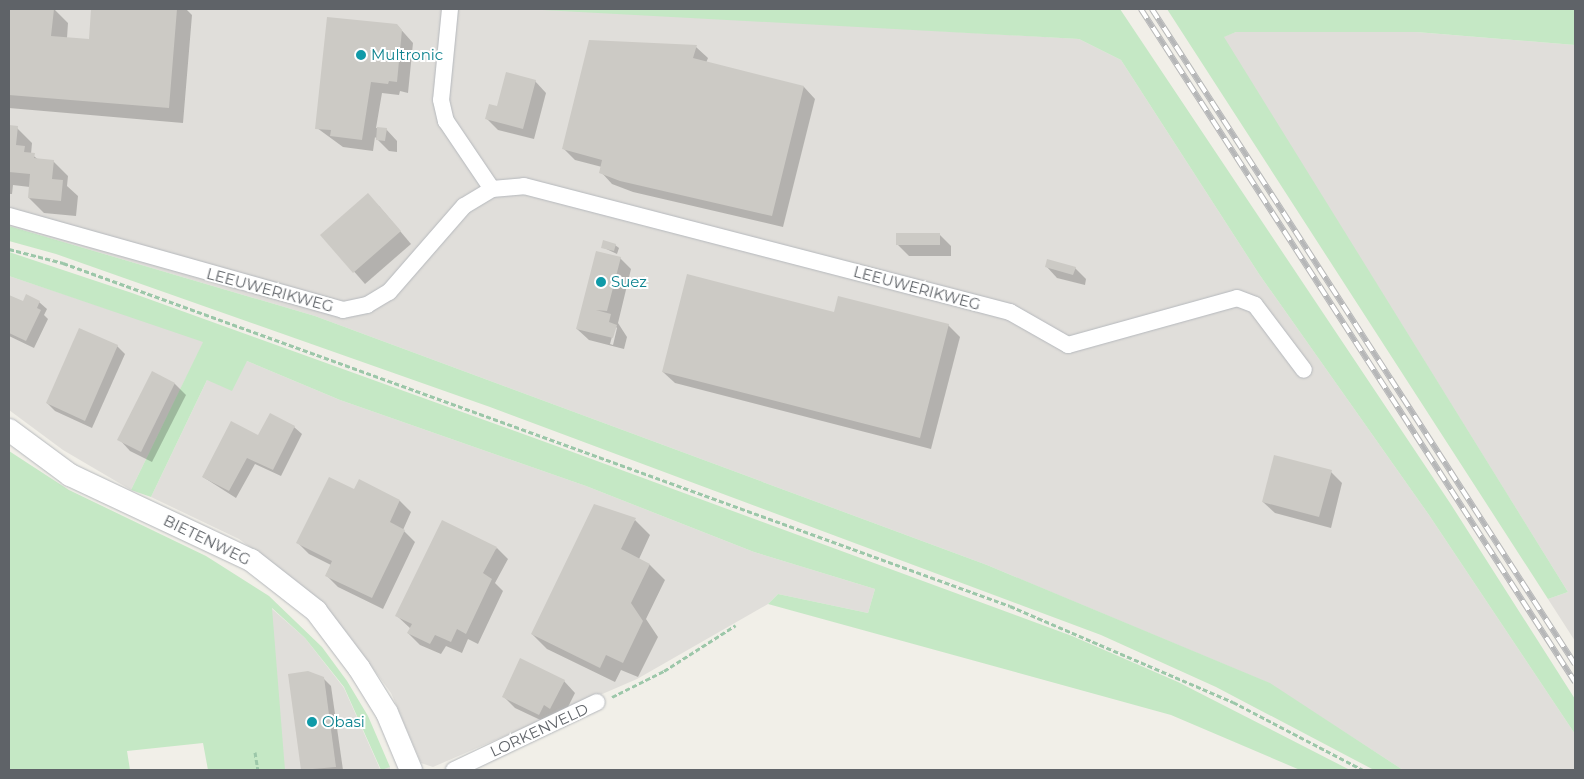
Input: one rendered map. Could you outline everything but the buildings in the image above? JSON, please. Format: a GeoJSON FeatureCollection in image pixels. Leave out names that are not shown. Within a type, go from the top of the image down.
{"type":"FeatureCollection","features":[{"type":"Feature","properties":{"kind":"street"},"geometry":{"type":"LineString","coordinates":[[450,9],[441,100],[446,121],[492,190]]}},
{"type":"Feature","properties":{"kind":"street","name":"LEEUWERIKWEG"},"geometry":{"type":"LineString","coordinates":[[9,216],[344,310],[366,305],[389,292],[464,206],[492,190],[524,186],[1010,312],[1068,345],[1237,298],[1255,305],[1304,370]]}},
{"type":"Feature","properties":{"kind":"street","name":"BIETENWEG"},"geometry":{"type":"LineString","coordinates":[[9,430],[70,475],[251,560],[316,611],[359,668],[387,714],[411,770]]}},
{"type":"Feature","properties":{"kind":"street","name":"LORKENVELD"},"geometry":{"type":"LineString","coordinates":[[454,770],[597,702]]}},
{"type":"Feature","properties":{"kind":"path"},"geometry":{"type":"LineString","coordinates":[[9,249],[100,277],[1010,606],[1224,698],[1363,770]]}},
{"type":"Feature","properties":{"kind":"path"},"geometry":{"type":"LineString","coordinates":[[597,702],[664,671],[736,625]]}},
{"type":"Feature","properties":{"kind":"path"},"geometry":{"type":"LineString","coordinates":[[255,752],[258,770]]}},
{"type":"Feature","properties":{"kind":"shaded area"},"geometry":{"type":"Polygon","coordinates":[[[9,9],[524,9],[618,12],[1079,39],[1121,60],[1259,274],[1429,515],[1575,734],[1575,770],[1403,770],[1269,683],[987,565],[315,316],[9,226],[9,9]]]}},
{"type":"Feature","properties":{"kind":"shaded area"},"geometry":{"type":"Polygon","coordinates":[[[1236,32],[1416,32],[1575,45],[1575,641],[1548,599],[1568,592],[1223,37],[1236,32]]]}},
{"type":"Feature","properties":{"kind":"shaded area"},"geometry":{"type":"Polygon","coordinates":[[[9,276],[204,341],[131,490],[63,450],[9,410],[9,276]]]}},
{"type":"Feature","properties":{"kind":"shaded area"},"geometry":{"type":"Polygon","coordinates":[[[247,361],[340,400],[586,486],[754,552],[875,589],[868,613],[778,594],[768,604],[637,679],[433,767],[421,763],[391,693],[347,633],[299,583],[239,539],[151,497],[207,380],[247,361]]]}},
{"type":"Feature","properties":{"kind":"shaded area"},"geometry":{"type":"Polygon","coordinates":[[[271,608],[305,638],[344,688],[380,769],[390,767],[390,770],[284,770],[271,608]]]}},
{"type":"Feature","properties":{"kind":"green space"},"geometry":{"type":"Polygon","coordinates":[[[524,9],[1120,9],[1450,503],[1575,699],[1575,734],[1429,515],[1259,274],[1121,60],[1079,39],[524,9]]]}},
{"type":"Feature","properties":{"kind":"green space"},"geometry":{"type":"Polygon","coordinates":[[[1167,9],[1575,9],[1575,45],[1416,32],[1236,32],[1224,37],[1568,592],[1548,599],[1167,9]]]}},
{"type":"Feature","properties":{"kind":"green space"},"geometry":{"type":"Polygon","coordinates":[[[9,226],[315,316],[987,565],[1270,683],[1403,770],[1374,770],[1216,687],[1101,635],[490,407],[56,254],[9,241],[9,226]]]}},
{"type":"Feature","properties":{"kind":"green space"},"geometry":{"type":"Polygon","coordinates":[[[9,252],[132,293],[559,447],[1072,636],[1178,682],[1350,770],[1300,770],[1171,715],[768,604],[778,594],[868,613],[875,589],[754,552],[586,486],[340,400],[247,361],[232,391],[207,380],[151,497],[131,490],[203,342],[9,276],[9,252]]]}},
{"type":"Feature","properties":{"kind":"green space"},"geometry":{"type":"Polygon","coordinates":[[[9,451],[69,490],[206,556],[269,596],[322,647],[347,681],[368,716],[390,767],[381,770],[344,687],[305,638],[272,608],[285,770],[208,770],[203,743],[127,751],[130,770],[9,770],[9,451]]]}},
{"type":"Feature","properties":{"kind":"railway"},"geometry":{"type":"LineString","coordinates":[[1141,9],[1575,682]]}},
{"type":"Feature","properties":{"kind":"railway"},"geometry":{"type":"LineString","coordinates":[[1152,9],[1575,664]]}},
{"type":"Feature","properties":{"kind":"place","name":"Multronic"},"geometry":{"type":"Point","coordinates":[361,55]}},
{"type":"Feature","properties":{"kind":"place","name":"Suez"},"geometry":{"type":"Point","coordinates":[601,282]}},
{"type":"Feature","properties":{"kind":"place","name":"Obasi"},"geometry":{"type":"Point","coordinates":[312,722]}}]}
